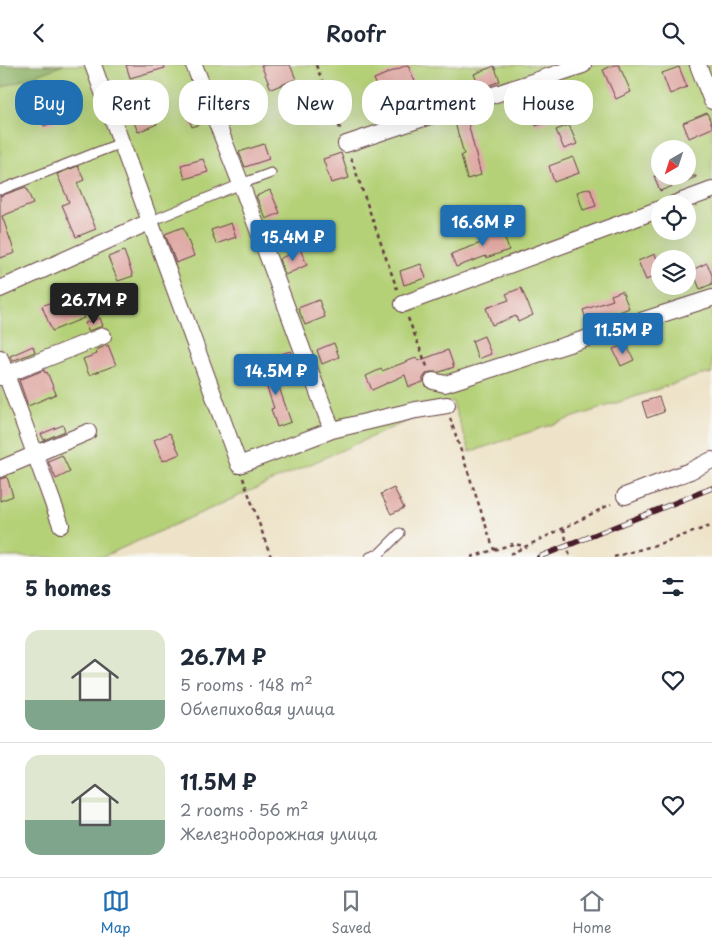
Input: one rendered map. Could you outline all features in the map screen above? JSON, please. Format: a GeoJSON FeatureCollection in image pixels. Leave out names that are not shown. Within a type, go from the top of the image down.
{"type":"FeatureCollection","features":[{"type":"Feature","properties":{"kind":"street"},"geometry":{"type":"LineString","coordinates":[[93,65],[239,465],[332,430],[416,410],[446,405]]}},
{"type":"Feature","properties":{"kind":"street"},"geometry":{"type":"LineString","coordinates":[[194,65],[241,184],[332,430]]}},
{"type":"Feature","properties":{"kind":"street"},"geometry":{"type":"LineString","coordinates":[[346,144],[583,65]]}},
{"type":"Feature","properties":{"kind":"street"},"geometry":{"type":"LineString","coordinates":[[698,65],[712,101]]}},
{"type":"Feature","properties":{"kind":"street"},"geometry":{"type":"LineString","coordinates":[[696,196],[712,190]]}},
{"type":"Feature","properties":{"kind":"street"},"geometry":{"type":"LineString","coordinates":[[403,303],[651,212]]}},
{"type":"Feature","properties":{"kind":"street"},"geometry":{"type":"LineString","coordinates":[[0,289],[149,221]]}},
{"type":"Feature","properties":{"kind":"street"},"geometry":{"type":"LineString","coordinates":[[433,381],[445,384],[712,298]]}},
{"type":"Feature","properties":{"kind":"street"},"geometry":{"type":"LineString","coordinates":[[3,376],[103,336]]}},
{"type":"Feature","properties":{"kind":"street"},"geometry":{"type":"LineString","coordinates":[[0,358],[3,376],[61,525]]}},
{"type":"Feature","properties":{"kind":"street"},"geometry":{"type":"LineString","coordinates":[[0,469],[88,432]]}},
{"type":"Feature","properties":{"kind":"street"},"geometry":{"type":"LineString","coordinates":[[625,496],[690,471],[712,460]]}},
{"type":"Feature","properties":{"kind":"lane"},"geometry":{"type":"LineString","coordinates":[[0,190],[121,143]]}},
{"type":"Feature","properties":{"kind":"lane"},"geometry":{"type":"LineString","coordinates":[[149,221],[271,173]]}},
{"type":"Feature","properties":{"kind":"lane"},"geometry":{"type":"LineString","coordinates":[[376,556],[400,533]]}},
{"type":"Feature","properties":{"kind":"path"},"geometry":{"type":"LineString","coordinates":[[316,65],[433,381]]}},
{"type":"Feature","properties":{"kind":"path"},"geometry":{"type":"LineString","coordinates":[[446,405],[494,550]]}},
{"type":"Feature","properties":{"kind":"path"},"geometry":{"type":"LineString","coordinates":[[239,465],[271,557]]}},
{"type":"Feature","properties":{"kind":"path"},"geometry":{"type":"LineString","coordinates":[[510,554],[625,496]]}},
{"type":"Feature","properties":{"kind":"path"},"geometry":{"type":"LineString","coordinates":[[614,557],[710,526],[712,527]]}},
{"type":"Feature","properties":{"kind":"path"},"geometry":{"type":"LineString","coordinates":[[564,528],[570,557]]}},
{"type":"Feature","properties":{"kind":"path"},"geometry":{"type":"LineString","coordinates":[[471,557],[513,544],[526,547]]}},
{"type":"Feature","properties":{"kind":"green space"},"geometry":{"type":"Polygon","coordinates":[[[0,65],[64,65],[22,80],[15,80],[15,83],[0,88],[0,65]]]}},
{"type":"Feature","properties":{"kind":"green space"},"geometry":{"type":"Polygon","coordinates":[[[44,65],[712,65],[712,374],[700,375],[470,452],[452,401],[102,557],[0,557],[0,80],[44,65]]]}},
{"type":"Feature","properties":{"kind":"building"},"geometry":{"type":"Polygon","coordinates":[[[126,65],[164,65],[165,68],[130,78],[126,65]]]}},
{"type":"Feature","properties":{"kind":"building"},"geometry":{"type":"Polygon","coordinates":[[[261,65],[290,65],[296,79],[278,80],[278,86],[271,89],[261,65]]]}},
{"type":"Feature","properties":{"kind":"building"},"geometry":{"type":"Polygon","coordinates":[[[408,65],[414,80],[374,80],[408,65]]]}},
{"type":"Feature","properties":{"kind":"building"},"geometry":{"type":"Polygon","coordinates":[[[619,65],[631,92],[616,99],[603,70],[619,65]]]}},
{"type":"Feature","properties":{"kind":"building"},"geometry":{"type":"Polygon","coordinates":[[[494,66],[500,81],[494,83],[494,80],[476,80],[474,74],[494,66]]]}},
{"type":"Feature","properties":{"kind":"building"},"geometry":{"type":"Polygon","coordinates":[[[679,67],[687,87],[670,94],[662,73],[679,67]]]}},
{"type":"Feature","properties":{"kind":"building"},"geometry":{"type":"Polygon","coordinates":[[[707,113],[712,128],[689,138],[683,123],[707,113]]]}},
{"type":"Feature","properties":{"kind":"building"},"geometry":{"type":"Polygon","coordinates":[[[135,125],[155,125],[138,132],[135,125]]]}},
{"type":"Feature","properties":{"kind":"building"},"geometry":{"type":"Polygon","coordinates":[[[456,125],[468,125],[481,175],[467,179],[461,155],[464,154],[456,125]]]}},
{"type":"Feature","properties":{"kind":"building"},"geometry":{"type":"Polygon","coordinates":[[[569,125],[577,144],[564,149],[556,130],[569,125]]]}},
{"type":"Feature","properties":{"kind":"building"},"geometry":{"type":"Polygon","coordinates":[[[264,144],[269,159],[245,167],[239,152],[264,144]]]}},
{"type":"Feature","properties":{"kind":"building"},"geometry":{"type":"Polygon","coordinates":[[[341,153],[349,178],[331,183],[323,159],[341,153]]]}},
{"type":"Feature","properties":{"kind":"building"},"geometry":{"type":"Polygon","coordinates":[[[573,157],[579,173],[554,182],[549,166],[573,157]]]}},
{"type":"Feature","properties":{"kind":"building"},"geometry":{"type":"Polygon","coordinates":[[[203,159],[208,172],[185,179],[181,165],[203,159]]]}},
{"type":"Feature","properties":{"kind":"building"},"geometry":{"type":"Polygon","coordinates":[[[78,166],[84,180],[77,183],[96,229],[76,237],[62,205],[69,202],[57,174],[78,166]]]}},
{"type":"Feature","properties":{"kind":"building"},"geometry":{"type":"Polygon","coordinates":[[[658,185],[675,185],[660,191],[658,185]]]}},
{"type":"Feature","properties":{"kind":"building"},"geometry":{"type":"Polygon","coordinates":[[[26,187],[33,204],[2,216],[15,253],[0,258],[0,196],[26,187]]]}},
{"type":"Feature","properties":{"kind":"building"},"geometry":{"type":"Polygon","coordinates":[[[590,188],[596,206],[583,210],[577,192],[590,188]]]}},
{"type":"Feature","properties":{"kind":"building"},"geometry":{"type":"Polygon","coordinates":[[[270,190],[280,213],[266,219],[256,196],[270,190]]]}},
{"type":"Feature","properties":{"kind":"building"},"geometry":{"type":"Polygon","coordinates":[[[231,223],[236,237],[216,244],[211,230],[231,223]]]}},
{"type":"Feature","properties":{"kind":"building"},"geometry":{"type":"Polygon","coordinates":[[[500,225],[509,250],[456,267],[451,254],[481,243],[477,234],[500,225]]]}},
{"type":"Feature","properties":{"kind":"building"},"geometry":{"type":"Polygon","coordinates":[[[183,227],[194,256],[176,263],[165,234],[183,227]]]}},
{"type":"Feature","properties":{"kind":"building"},"geometry":{"type":"Polygon","coordinates":[[[300,249],[307,265],[285,275],[279,259],[300,249]]]}},
{"type":"Feature","properties":{"kind":"building"},"geometry":{"type":"Polygon","coordinates":[[[124,251],[133,276],[118,281],[108,257],[124,251]]]}},
{"type":"Feature","properties":{"kind":"building"},"geometry":{"type":"Polygon","coordinates":[[[651,256],[651,278],[646,280],[638,261],[651,256]]]}},
{"type":"Feature","properties":{"kind":"building"},"geometry":{"type":"Polygon","coordinates":[[[707,263],[712,275],[712,284],[700,289],[696,280],[696,268],[707,263]]]}},
{"type":"Feature","properties":{"kind":"building"},"geometry":{"type":"Polygon","coordinates":[[[421,264],[426,278],[404,285],[400,271],[421,264]]]}},
{"type":"Feature","properties":{"kind":"building"},"geometry":{"type":"Polygon","coordinates":[[[521,288],[533,315],[518,322],[516,316],[492,325],[486,308],[509,300],[506,294],[521,288]]]}},
{"type":"Feature","properties":{"kind":"building"},"geometry":{"type":"Polygon","coordinates":[[[622,291],[629,308],[588,326],[583,310],[613,300],[611,295],[622,291]]]}},
{"type":"Feature","properties":{"kind":"building"},"geometry":{"type":"Polygon","coordinates":[[[74,293],[84,318],[52,331],[42,306],[74,293]]]}},
{"type":"Feature","properties":{"kind":"building"},"geometry":{"type":"Polygon","coordinates":[[[319,300],[325,317],[305,325],[298,308],[319,300]]]}},
{"type":"Feature","properties":{"kind":"building"},"geometry":{"type":"Polygon","coordinates":[[[100,318],[103,326],[88,331],[85,323],[100,318]]]}},
{"type":"Feature","properties":{"kind":"building"},"geometry":{"type":"Polygon","coordinates":[[[484,336],[491,354],[478,359],[472,341],[484,336]]]}},
{"type":"Feature","properties":{"kind":"building"},"geometry":{"type":"Polygon","coordinates":[[[334,343],[339,357],[322,364],[317,350],[334,343]]]}},
{"type":"Feature","properties":{"kind":"building"},"geometry":{"type":"Polygon","coordinates":[[[626,344],[634,360],[621,366],[613,349],[626,344]]]}},
{"type":"Feature","properties":{"kind":"building"},"geometry":{"type":"Polygon","coordinates":[[[108,345],[116,365],[89,375],[83,359],[97,354],[96,350],[108,345]]]}},
{"type":"Feature","properties":{"kind":"building"},"geometry":{"type":"Polygon","coordinates":[[[33,346],[35,352],[12,361],[10,356],[33,346]]]}},
{"type":"Feature","properties":{"kind":"building"},"geometry":{"type":"Polygon","coordinates":[[[448,350],[454,367],[440,372],[430,372],[423,378],[423,382],[409,387],[405,375],[372,390],[366,376],[381,369],[382,371],[416,358],[418,361],[448,350]]]}},
{"type":"Feature","properties":{"kind":"building"},"geometry":{"type":"Polygon","coordinates":[[[290,351],[295,365],[284,369],[279,355],[290,351]]]}},
{"type":"Feature","properties":{"kind":"building"},"geometry":{"type":"Polygon","coordinates":[[[276,366],[283,386],[279,387],[291,422],[277,427],[271,409],[274,408],[261,371],[276,366]]]}},
{"type":"Feature","properties":{"kind":"building"},"geometry":{"type":"Polygon","coordinates":[[[44,370],[45,373],[47,372],[56,394],[28,406],[19,380],[44,370]]]}},
{"type":"Feature","properties":{"kind":"building"},"geometry":{"type":"Polygon","coordinates":[[[659,397],[664,412],[647,418],[642,402],[659,397]]]}},
{"type":"Feature","properties":{"kind":"building"},"geometry":{"type":"Polygon","coordinates":[[[63,425],[65,431],[44,440],[41,434],[63,425]]]}},
{"type":"Feature","properties":{"kind":"building"},"geometry":{"type":"Polygon","coordinates":[[[170,433],[180,454],[163,461],[154,440],[170,433]]]}},
{"type":"Feature","properties":{"kind":"building"},"geometry":{"type":"Polygon","coordinates":[[[62,455],[70,472],[56,479],[48,461],[62,455]]]}},
{"type":"Feature","properties":{"kind":"building"},"geometry":{"type":"Polygon","coordinates":[[[7,477],[13,496],[0,501],[0,479],[7,477]]]}},
{"type":"Feature","properties":{"kind":"building"},"geometry":{"type":"Polygon","coordinates":[[[394,488],[404,508],[391,514],[381,494],[394,488]]]}},
{"type":"Feature","properties":{"kind":"railway"},"geometry":{"type":"LineString","coordinates":[[539,557],[712,488]]}}]}
